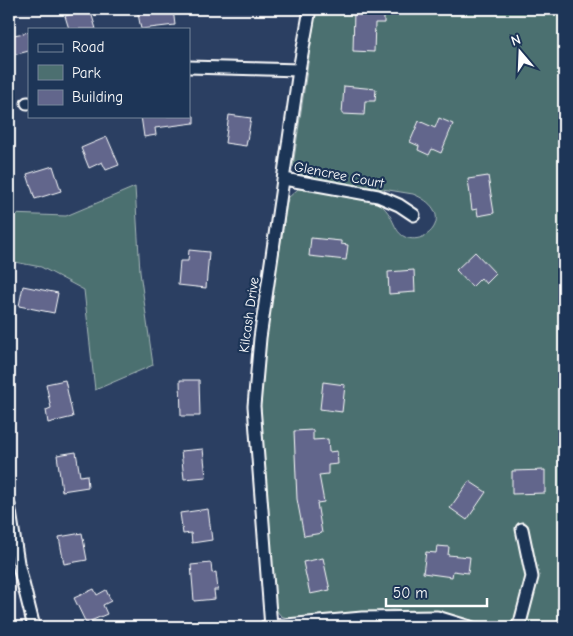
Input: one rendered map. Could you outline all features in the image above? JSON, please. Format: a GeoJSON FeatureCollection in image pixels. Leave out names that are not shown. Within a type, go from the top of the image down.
{"type":"FeatureCollection","features":[{"type":"Feature","properties":{"kind":"street","name":"Kilcash Drive"},"geometry":{"type":"LineString","coordinates":[[271,627],[254,406],[260,338],[299,70],[310,9]]}},
{"type":"Feature","properties":{"kind":"street"},"geometry":{"type":"LineString","coordinates":[[190,68],[299,70]]}},
{"type":"Feature","properties":{"kind":"street","name":"Glencree Court"},"geometry":{"type":"LineString","coordinates":[[284,180],[378,196],[399,205],[414,215]]}},
{"type":"Feature","properties":{"kind":"street"},"geometry":{"type":"LineString","coordinates":[[9,505],[10,526],[34,627]]}},
{"type":"Feature","properties":{"kind":"street"},"geometry":{"type":"LineString","coordinates":[[516,627],[520,623],[532,577],[522,529]]}},
{"type":"Feature","properties":{"kind":"street"},"geometry":{"type":"LineString","coordinates":[[265,627],[362,618],[436,618],[470,627]]}},
{"type":"Feature","properties":{"kind":"green space"},"geometry":{"type":"Polygon","coordinates":[[[316,9],[564,9],[564,627],[499,627],[442,613],[392,610],[290,619],[281,616],[275,609],[259,413],[263,349],[288,198],[298,189],[368,199],[383,207],[400,234],[414,239],[430,233],[436,218],[434,210],[427,201],[413,194],[303,176],[293,166],[316,9]]]}},
{"type":"Feature","properties":{"kind":"green space"},"geometry":{"type":"Polygon","coordinates":[[[135,187],[140,272],[153,365],[95,390],[84,290],[41,267],[9,261],[9,214],[66,216],[135,187]]]}},
{"type":"Feature","properties":{"kind":"building"},"geometry":{"type":"Polygon","coordinates":[[[90,9],[96,28],[69,28],[65,16],[90,9]]]}},
{"type":"Feature","properties":{"kind":"building"},"geometry":{"type":"Polygon","coordinates":[[[137,9],[173,9],[175,25],[141,28],[137,9]]]}},
{"type":"Feature","properties":{"kind":"building"},"geometry":{"type":"Polygon","coordinates":[[[354,10],[384,11],[384,23],[375,23],[374,52],[353,51],[354,10]]]}},
{"type":"Feature","properties":{"kind":"building"},"geometry":{"type":"Polygon","coordinates":[[[28,32],[28,51],[9,56],[9,36],[28,32]]]}},
{"type":"Feature","properties":{"kind":"building"},"geometry":{"type":"Polygon","coordinates":[[[344,86],[376,89],[375,101],[365,101],[364,115],[342,114],[344,86]]]}},
{"type":"Feature","properties":{"kind":"building"},"geometry":{"type":"Polygon","coordinates":[[[229,115],[251,118],[246,146],[225,143],[229,115]]]}},
{"type":"Feature","properties":{"kind":"building"},"geometry":{"type":"Polygon","coordinates":[[[190,116],[194,116],[194,123],[155,128],[156,135],[144,137],[141,118],[190,118],[190,116]]]}},
{"type":"Feature","properties":{"kind":"building"},"geometry":{"type":"Polygon","coordinates":[[[439,118],[453,124],[441,153],[432,149],[429,155],[418,150],[419,146],[410,142],[419,121],[435,128],[439,118]]]}},
{"type":"Feature","properties":{"kind":"building"},"geometry":{"type":"Polygon","coordinates":[[[107,137],[119,165],[106,170],[102,162],[89,168],[81,148],[107,137]]]}},
{"type":"Feature","properties":{"kind":"building"},"geometry":{"type":"Polygon","coordinates":[[[53,166],[61,191],[35,199],[27,174],[53,166]]]}},
{"type":"Feature","properties":{"kind":"building"},"geometry":{"type":"Polygon","coordinates":[[[488,176],[494,213],[478,216],[477,209],[472,210],[468,179],[488,176]]]}},
{"type":"Feature","properties":{"kind":"building"},"geometry":{"type":"Polygon","coordinates":[[[311,238],[341,241],[341,244],[348,245],[346,260],[309,256],[311,238]]]}},
{"type":"Feature","properties":{"kind":"building"},"geometry":{"type":"Polygon","coordinates":[[[189,250],[209,252],[206,288],[178,285],[180,261],[188,261],[189,250]]]}},
{"type":"Feature","properties":{"kind":"building"},"geometry":{"type":"Polygon","coordinates":[[[475,252],[496,274],[486,284],[481,278],[472,287],[456,270],[475,252]]]}},
{"type":"Feature","properties":{"kind":"building"},"geometry":{"type":"Polygon","coordinates":[[[414,270],[415,292],[389,294],[388,272],[414,270]]]}},
{"type":"Feature","properties":{"kind":"building"},"geometry":{"type":"Polygon","coordinates":[[[23,286],[58,293],[54,313],[19,306],[23,286]]]}},
{"type":"Feature","properties":{"kind":"building"},"geometry":{"type":"Polygon","coordinates":[[[65,380],[73,417],[48,423],[46,410],[51,408],[46,384],[65,380]]]}},
{"type":"Feature","properties":{"kind":"building"},"geometry":{"type":"Polygon","coordinates":[[[180,380],[199,380],[200,416],[181,416],[180,380]]]}},
{"type":"Feature","properties":{"kind":"building"},"geometry":{"type":"Polygon","coordinates":[[[323,382],[345,385],[342,412],[320,409],[323,382]]]}},
{"type":"Feature","properties":{"kind":"building"},"geometry":{"type":"Polygon","coordinates":[[[313,430],[313,440],[328,439],[329,452],[337,451],[338,464],[328,465],[328,474],[319,475],[324,502],[317,503],[322,533],[304,536],[297,499],[294,431],[313,430]]]}},
{"type":"Feature","properties":{"kind":"building"},"geometry":{"type":"Polygon","coordinates":[[[203,449],[206,477],[184,479],[181,451],[203,449]]]}},
{"type":"Feature","properties":{"kind":"building"},"geometry":{"type":"Polygon","coordinates":[[[76,452],[80,476],[87,475],[88,487],[62,491],[57,455],[76,452]]]}},
{"type":"Feature","properties":{"kind":"building"},"geometry":{"type":"Polygon","coordinates":[[[545,470],[545,493],[512,494],[512,471],[545,470]]]}},
{"type":"Feature","properties":{"kind":"building"},"geometry":{"type":"Polygon","coordinates":[[[469,481],[486,492],[467,520],[450,508],[469,481]]]}},
{"type":"Feature","properties":{"kind":"building"},"geometry":{"type":"Polygon","coordinates":[[[208,509],[212,540],[192,543],[191,533],[183,534],[180,513],[208,509]]]}},
{"type":"Feature","properties":{"kind":"building"},"geometry":{"type":"Polygon","coordinates":[[[82,533],[87,560],[64,564],[59,537],[82,533]]]}},
{"type":"Feature","properties":{"kind":"building"},"geometry":{"type":"Polygon","coordinates":[[[437,546],[449,547],[448,555],[470,557],[468,573],[453,571],[452,577],[423,573],[426,552],[436,553],[437,546]]]}},
{"type":"Feature","properties":{"kind":"building"},"geometry":{"type":"Polygon","coordinates":[[[323,558],[330,590],[310,594],[303,562],[323,558]]]}},
{"type":"Feature","properties":{"kind":"building"},"geometry":{"type":"Polygon","coordinates":[[[211,563],[212,573],[216,572],[218,590],[214,590],[215,599],[194,601],[191,565],[211,563]]]}},
{"type":"Feature","properties":{"kind":"building"},"geometry":{"type":"Polygon","coordinates":[[[94,589],[97,595],[106,590],[111,601],[103,605],[107,614],[86,623],[74,598],[94,589]]]}}]}
